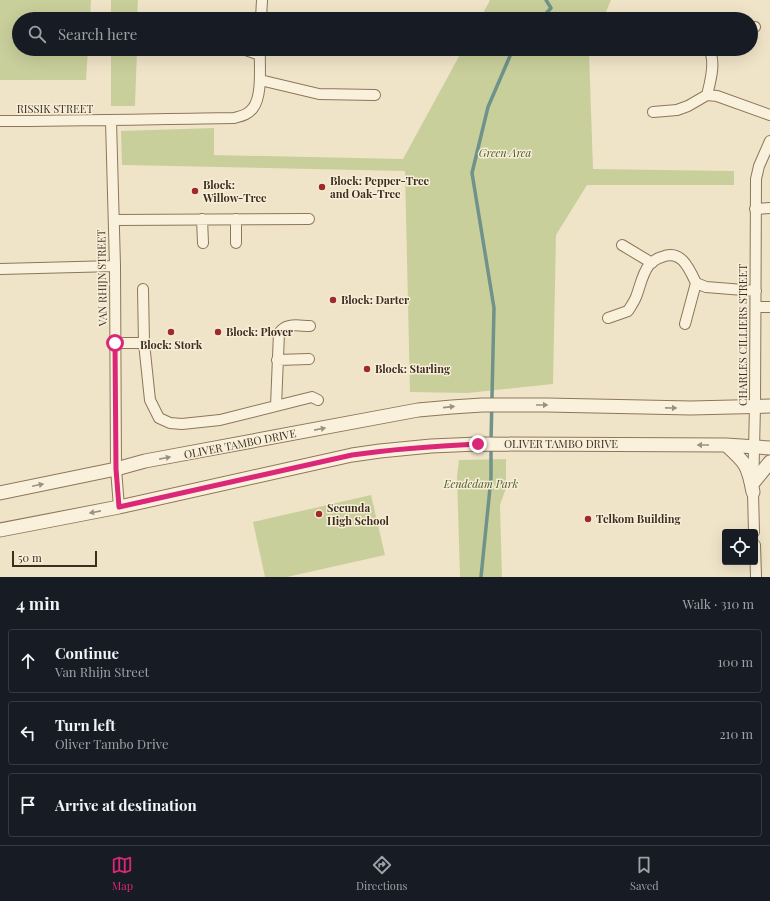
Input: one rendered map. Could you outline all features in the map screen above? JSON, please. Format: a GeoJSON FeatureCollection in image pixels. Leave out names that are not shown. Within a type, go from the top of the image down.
{"type":"FeatureCollection","features":[{"type":"Feature","properties":{"kind":"street"},"geometry":{"type":"LineString","coordinates":[[261,12],[262,0]]}},
{"type":"Feature","properties":{"kind":"street"},"geometry":{"type":"LineString","coordinates":[[260,56],[260,80],[320,94],[375,95]]}},
{"type":"Feature","properties":{"kind":"street"},"geometry":{"type":"LineString","coordinates":[[708,95],[711,77],[712,56]]}},
{"type":"Feature","properties":{"kind":"street","name":"RISSIK STREET"},"geometry":{"type":"LineString","coordinates":[[0,121],[111,121],[143,119],[234,118],[244,115],[252,110],[256,103],[260,80]]}},
{"type":"Feature","properties":{"kind":"street"},"geometry":{"type":"LineString","coordinates":[[653,112],[677,110],[708,95],[717,96],[770,115]]}},
{"type":"Feature","properties":{"kind":"street","name":"VAN RHIJN STREET"},"geometry":{"type":"LineString","coordinates":[[111,121],[115,266],[116,469],[119,507]]}},
{"type":"Feature","properties":{"kind":"street","name":"CHARLES CILLIERS STREET"},"geometry":{"type":"LineString","coordinates":[[754,529],[756,178],[770,141]]}},
{"type":"Feature","properties":{"kind":"street"},"geometry":{"type":"LineString","coordinates":[[755,209],[770,208]]}},
{"type":"Feature","properties":{"kind":"street"},"geometry":{"type":"LineString","coordinates":[[202,219],[203,243]]}},
{"type":"Feature","properties":{"kind":"street"},"geometry":{"type":"LineString","coordinates":[[236,219],[236,244]]}},
{"type":"Feature","properties":{"kind":"street"},"geometry":{"type":"LineString","coordinates":[[114,220],[309,219]]}},
{"type":"Feature","properties":{"kind":"street"},"geometry":{"type":"LineString","coordinates":[[622,245],[652,263]]}},
{"type":"Feature","properties":{"kind":"street"},"geometry":{"type":"LineString","coordinates":[[608,318],[628,311],[635,299],[648,265],[657,259],[673,254],[681,258],[690,269],[696,283],[685,324]]}},
{"type":"Feature","properties":{"kind":"street"},"geometry":{"type":"LineString","coordinates":[[0,269],[115,266]]}},
{"type":"Feature","properties":{"kind":"street"},"geometry":{"type":"LineString","coordinates":[[696,283],[706,287],[756,291]]}},
{"type":"Feature","properties":{"kind":"street"},"geometry":{"type":"LineString","coordinates":[[143,289],[144,343],[150,400],[159,418],[170,423],[182,424],[220,420],[312,397],[318,400]]}},
{"type":"Feature","properties":{"kind":"street"},"geometry":{"type":"LineString","coordinates":[[756,307],[770,307]]}},
{"type":"Feature","properties":{"kind":"street"},"geometry":{"type":"LineString","coordinates":[[276,406],[278,338],[282,328],[289,325],[310,326]]}},
{"type":"Feature","properties":{"kind":"street"},"geometry":{"type":"LineString","coordinates":[[115,343],[144,343]]}},
{"type":"Feature","properties":{"kind":"street"},"geometry":{"type":"LineString","coordinates":[[277,360],[309,360]]}},
{"type":"Feature","properties":{"kind":"street","name":"OLIVER TAMBO DRIVE"},"geometry":{"type":"LineString","coordinates":[[0,493],[145,462],[418,410],[482,405],[691,408],[770,406]]}},
{"type":"Feature","properties":{"kind":"street","name":"OLIVER TAMBO DRIVE"},"geometry":{"type":"LineString","coordinates":[[0,530],[119,507],[352,455],[424,447],[503,444],[726,445],[770,448]]}},
{"type":"Feature","properties":{"kind":"street"},"geometry":{"type":"LineString","coordinates":[[726,445],[745,464],[753,488]]}},
{"type":"Feature","properties":{"kind":"street"},"geometry":{"type":"LineString","coordinates":[[753,488],[770,462]]}},
{"type":"Feature","properties":{"kind":"street"},"geometry":{"type":"LineString","coordinates":[[756,565],[756,577]]}},
{"type":"Feature","properties":{"kind":"green space"},"geometry":{"type":"Polygon","coordinates":[[[0,0],[91,0],[90,12],[12,12],[12,56],[88,56],[86,80],[0,80],[0,0]]]}},
{"type":"Feature","properties":{"kind":"green space"},"geometry":{"type":"Polygon","coordinates":[[[111,0],[138,0],[137,12],[111,12],[111,0]]]}},
{"type":"Feature","properties":{"kind":"green space"},"geometry":{"type":"Polygon","coordinates":[[[490,0],[611,0],[606,12],[484,12],[490,0]]]}},
{"type":"Feature","properties":{"kind":"green space"},"geometry":{"type":"Polygon","coordinates":[[[111,56],[137,56],[135,106],[111,106],[111,56]]]}},
{"type":"Feature","properties":{"kind":"green space","name":"Green Area"},"geometry":{"type":"Polygon","coordinates":[[[459,56],[589,56],[593,169],[734,171],[734,185],[587,185],[556,235],[553,384],[468,393],[410,392],[405,171],[122,165],[121,131],[214,128],[214,155],[403,159],[459,56]]]}},
{"type":"Feature","properties":{"kind":"green space","name":"Eendedam Park"},"geometry":{"type":"Polygon","coordinates":[[[506,459],[506,488],[500,505],[502,577],[460,577],[457,476],[459,460],[506,459]]]}},
{"type":"Feature","properties":{"kind":"green space"},"geometry":{"type":"Polygon","coordinates":[[[371,495],[385,555],[287,577],[265,577],[253,522],[371,495]]]}},
{"type":"Feature","properties":{"kind":"waterway"},"geometry":{"type":"LineString","coordinates":[[546,0],[551,8],[547,12]]}},
{"type":"Feature","properties":{"kind":"waterway"},"geometry":{"type":"LineString","coordinates":[[491,441],[494,308],[472,173],[488,107],[510,56]]}},
{"type":"Feature","properties":{"kind":"waterway"},"geometry":{"type":"LineString","coordinates":[[481,577],[491,478],[491,447]]}},
{"type":"Feature","properties":{"kind":"place","name":"Block: Pepper-Tree and Oak-Tree"},"geometry":{"type":"Point","coordinates":[322,187]}},
{"type":"Feature","properties":{"kind":"place","name":"Block: Willow-Tree"},"geometry":{"type":"Point","coordinates":[195,191]}},
{"type":"Feature","properties":{"kind":"place","name":"Block: Darter"},"geometry":{"type":"Point","coordinates":[333,300]}},
{"type":"Feature","properties":{"kind":"place","name":"Block: Stork"},"geometry":{"type":"Point","coordinates":[171,332]}},
{"type":"Feature","properties":{"kind":"place","name":"Block: Plover"},"geometry":{"type":"Point","coordinates":[218,332]}},
{"type":"Feature","properties":{"kind":"place","name":"Block: Starling"},"geometry":{"type":"Point","coordinates":[367,369]}},
{"type":"Feature","properties":{"kind":"place","name":"Secunda High School"},"geometry":{"type":"Point","coordinates":[319,514]}},
{"type":"Feature","properties":{"kind":"place","name":"Telkom Building"},"geometry":{"type":"Point","coordinates":[588,519]}},
{"type":"Feature","properties":{"kind":"route"},"geometry":{"type":"LineString","coordinates":[[115,343],[116,469],[119,507],[352,455],[432,446],[478,444]]}}]}
